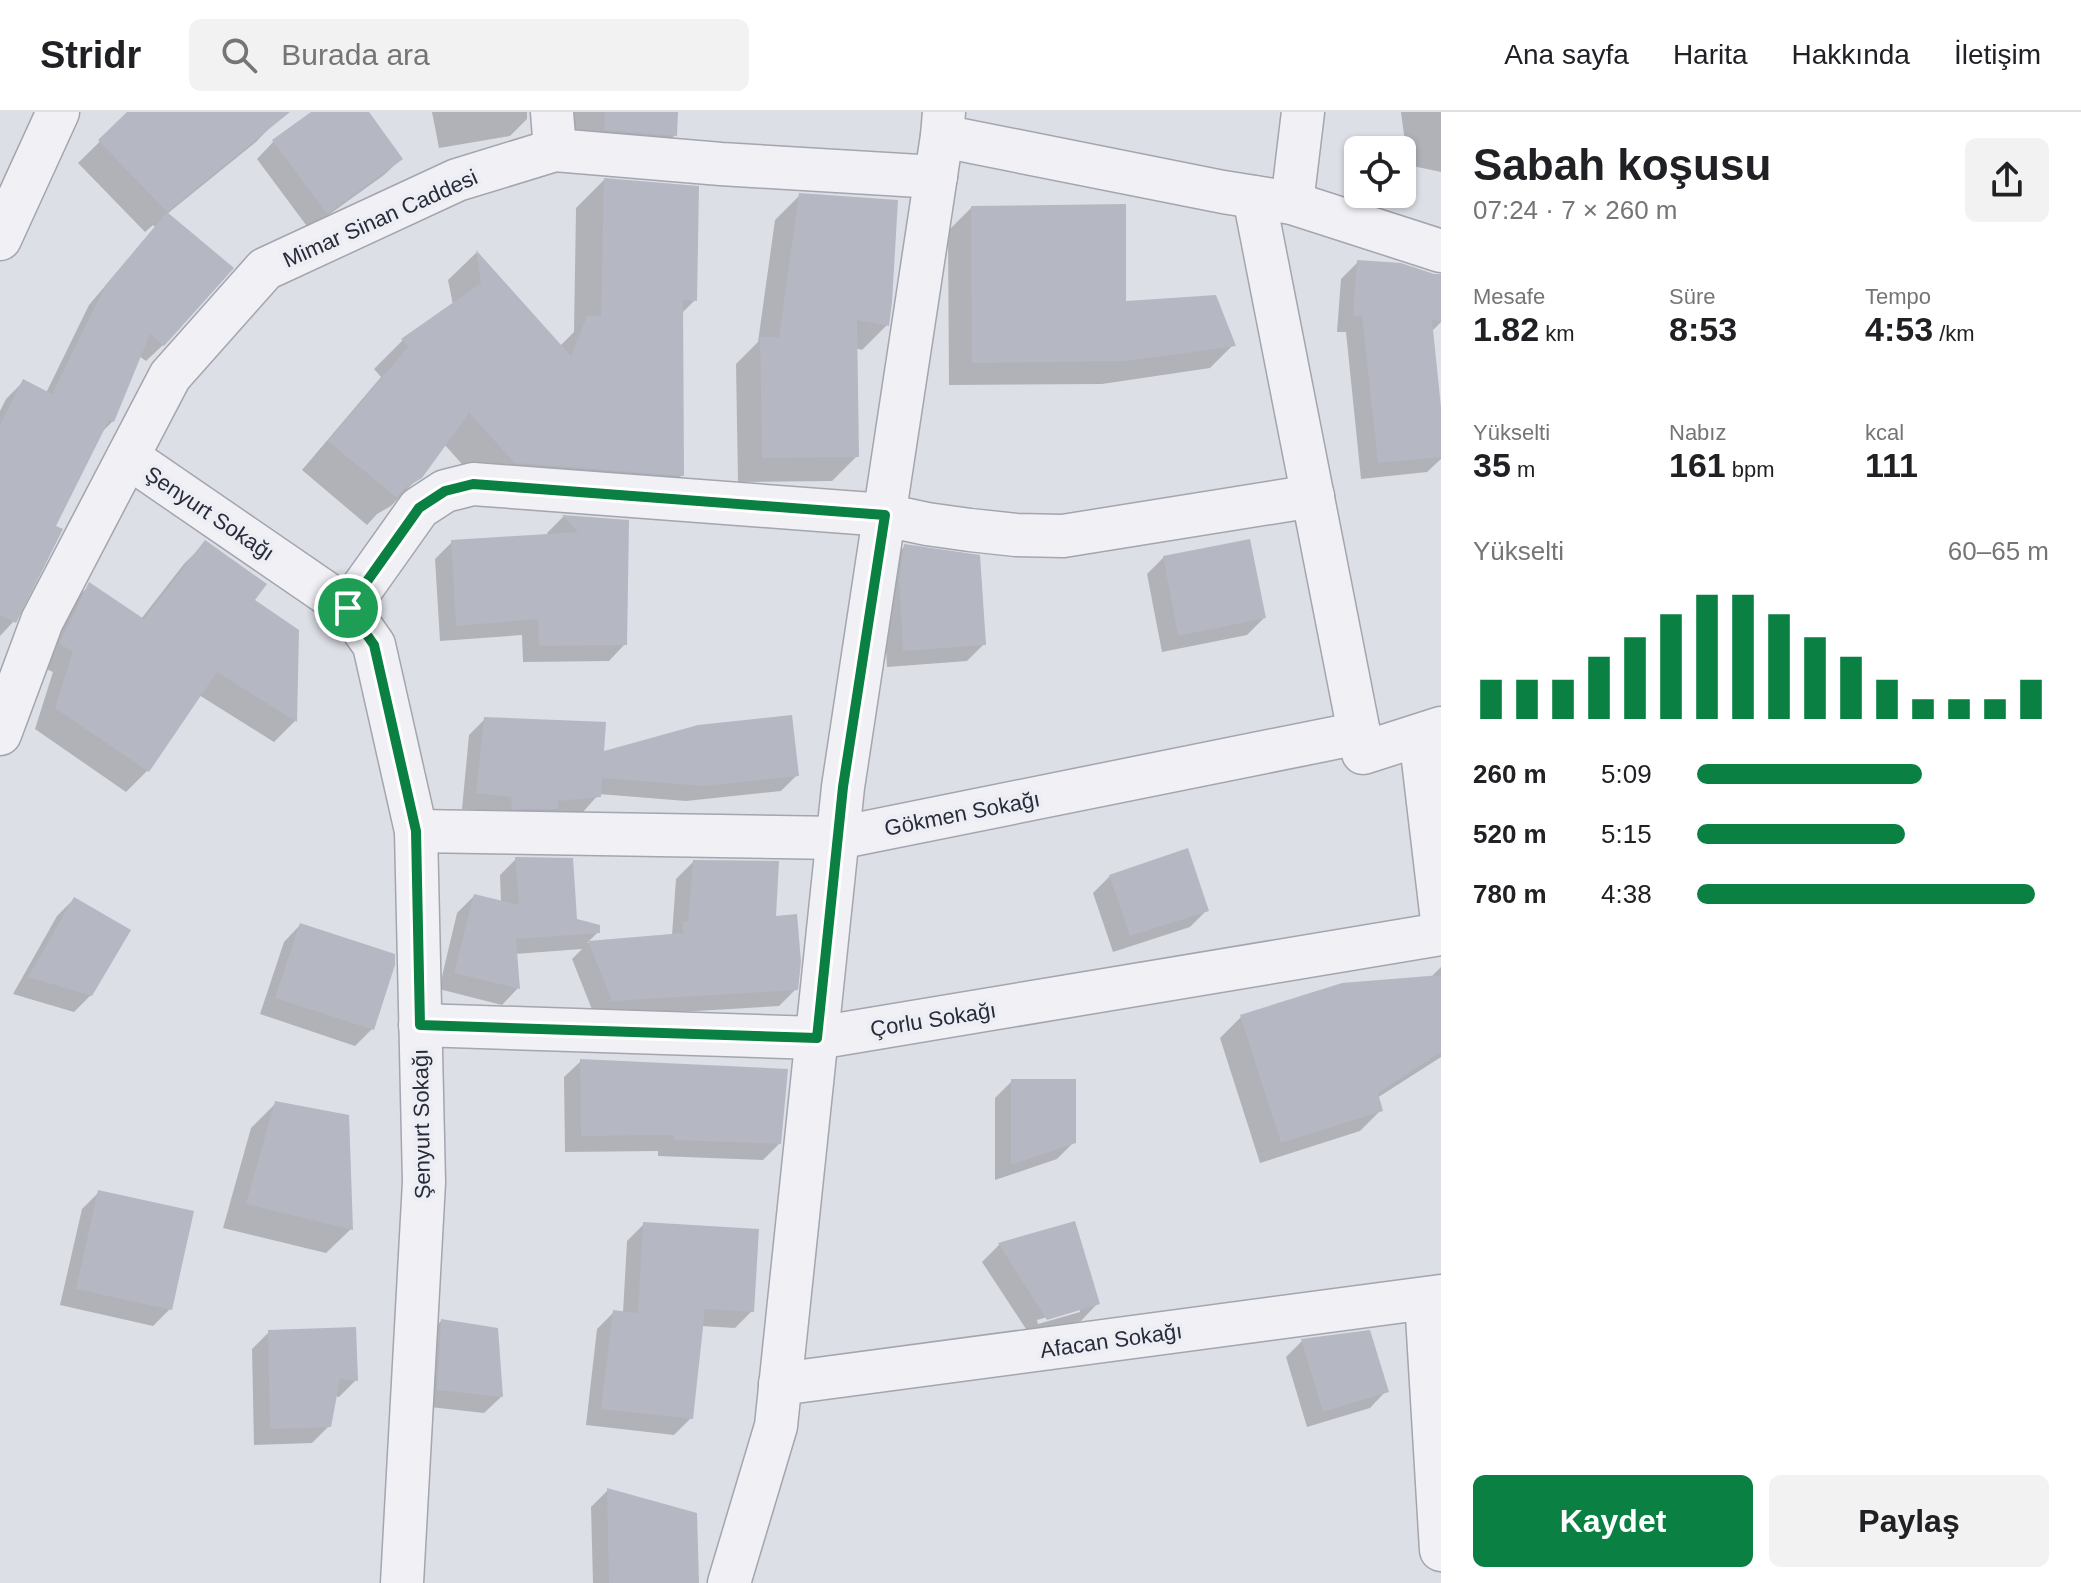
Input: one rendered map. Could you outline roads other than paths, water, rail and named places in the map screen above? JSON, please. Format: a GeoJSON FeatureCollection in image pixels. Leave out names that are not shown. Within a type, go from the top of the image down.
{"type":"FeatureCollection","features":[{"type":"Feature","properties":{"kind":"street"},"geometry":{"type":"LineString","coordinates":[[0,239],[58,112]]}},
{"type":"Feature","properties":{"kind":"street"},"geometry":{"type":"LineString","coordinates":[[1303,112],[1273,200],[1313,496],[1363,753],[1430,732],[1441,912]]}},
{"type":"Feature","properties":{"kind":"street"},"geometry":{"type":"LineString","coordinates":[[729,1583],[776,1426],[843,787],[943,124],[1273,200],[1441,251]]}},
{"type":"Feature","properties":{"kind":"street","name":"Mimar Sinan Caddesi"},"geometry":{"type":"LineString","coordinates":[[0,734],[42,621],[170,376],[265,269],[457,180],[553,131],[721,164],[936,177]]}},
{"type":"Feature","properties":{"kind":"street","name":"Şenyurt Sokağı"},"geometry":{"type":"LineString","coordinates":[[128,457],[348,608],[374,645],[416,831],[424,1182],[402,1583]]}},
{"type":"Feature","properties":{"kind":"street"},"geometry":{"type":"LineString","coordinates":[[348,608],[419,508],[445,491],[473,484],[885,515],[970,530],[1063,536],[1313,496]]}},
{"type":"Feature","properties":{"kind":"street","name":"Gökmen Sokağı"},"geometry":{"type":"LineString","coordinates":[[416,831],[838,838],[1359,733]]}},
{"type":"Feature","properties":{"kind":"street","name":"Çorlu Sokağı"},"geometry":{"type":"LineString","coordinates":[[420,1025],[817,1038],[1441,934]]}},
{"type":"Feature","properties":{"kind":"street"},"geometry":{"type":"LineString","coordinates":[[1433,1298],[1441,1550]]}},
{"type":"Feature","properties":{"kind":"street","name":"Afacan Sokağı"},"geometry":{"type":"LineString","coordinates":[[780,1384],[1433,1298]]}}]}
